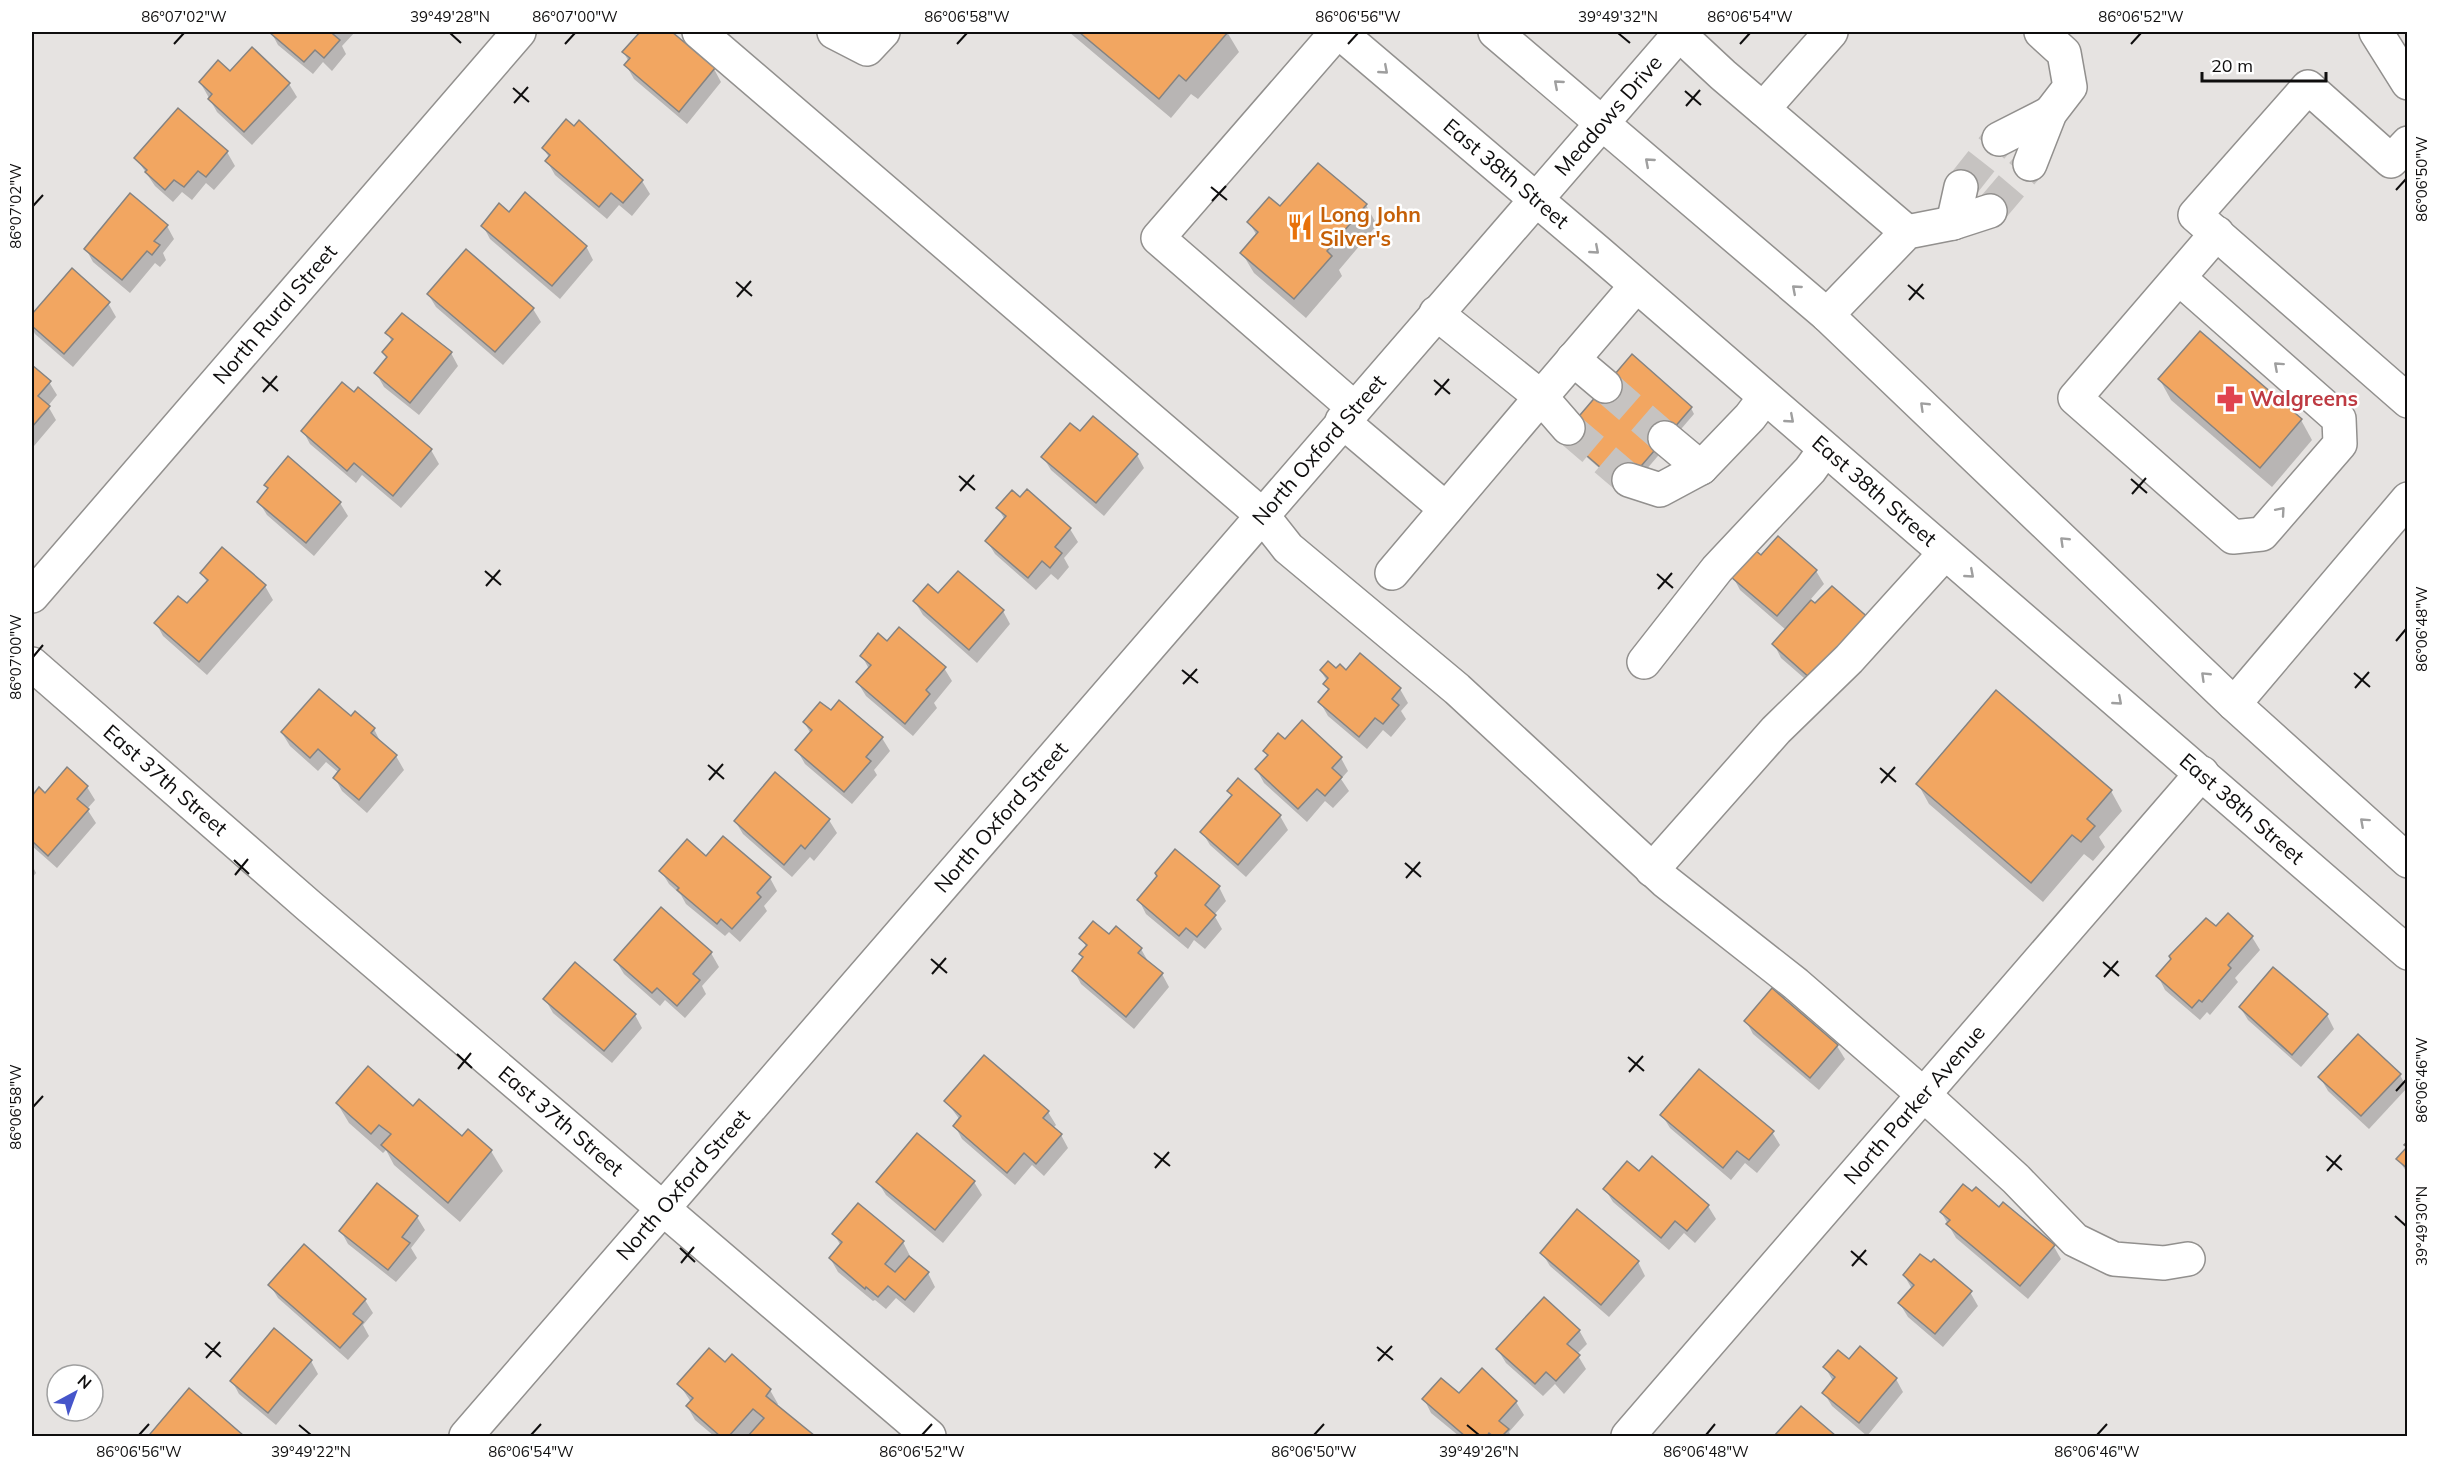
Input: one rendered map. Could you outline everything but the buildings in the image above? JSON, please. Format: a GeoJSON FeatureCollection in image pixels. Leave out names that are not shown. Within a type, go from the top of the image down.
{"type":"FeatureCollection","features":[{"type":"Feature","properties":{"kind":"street","name":"North Rural Street"},"geometry":{"type":"LineString","coordinates":[[32,596],[519,32]]}},
{"type":"Feature","properties":{"kind":"street"},"geometry":{"type":"LineString","coordinates":[[699,32],[1262,514],[1288,548],[1457,689],[1652,870],[1796,984],[1924,1095],[2016,1179],[2075,1240],[2114,1259],[2164,1263],[2188,1259]]}},
{"type":"Feature","properties":{"kind":"street"},"geometry":{"type":"LineString","coordinates":[[834,32],[867,49],[883,32]]}},
{"type":"Feature","properties":{"kind":"street"},"geometry":{"type":"LineString","coordinates":[[1338,32],[1158,238],[1446,509]]}},
{"type":"Feature","properties":{"kind":"street","name":"East 38th Street"},"geometry":{"type":"LineString","coordinates":[[1338,32],[1535,198],[2408,953]]}},
{"type":"Feature","properties":{"kind":"street"},"geometry":{"type":"LineString","coordinates":[[1495,32],[1827,315],[2234,704],[2408,861]]}},
{"type":"Feature","properties":{"kind":"street"},"geometry":{"type":"LineString","coordinates":[[1763,109],[1831,32]]}},
{"type":"Feature","properties":{"kind":"street"},"geometry":{"type":"LineString","coordinates":[[2030,164],[2050,113],[2070,87],[2064,53],[2040,32]]}},
{"type":"Feature","properties":{"kind":"street"},"geometry":{"type":"LineString","coordinates":[[2376,32],[2408,83]]}},
{"type":"Feature","properties":{"kind":"street"},"geometry":{"type":"LineString","coordinates":[[1680,33],[1763,109],[1906,232]]}},
{"type":"Feature","properties":{"kind":"street","name":"Meadows Drive"},"geometry":{"type":"LineString","coordinates":[[1535,198],[1680,33]]}},
{"type":"Feature","properties":{"kind":"street"},"geometry":{"type":"LineString","coordinates":[[2408,143],[2391,161],[2308,87],[2195,215],[2408,402]]}},
{"type":"Feature","properties":{"kind":"street"},"geometry":{"type":"LineString","coordinates":[[1999,139],[2050,113]]}},
{"type":"Feature","properties":{"kind":"street"},"geometry":{"type":"LineString","coordinates":[[1953,224],[1961,187]]}},
{"type":"Feature","properties":{"kind":"street","name":"North Oxford Street"},"geometry":{"type":"LineString","coordinates":[[466,1437],[1535,198]]}},
{"type":"Feature","properties":{"kind":"street"},"geometry":{"type":"LineString","coordinates":[[1827,315],[1906,232],[1953,224],[1990,211]]}},
{"type":"Feature","properties":{"kind":"street"},"geometry":{"type":"LineString","coordinates":[[2179,278],[2338,419],[2340,444],[2262,534],[2233,537],[2075,398],[2217,233]]}},
{"type":"Feature","properties":{"kind":"street"},"geometry":{"type":"LineString","coordinates":[[1392,573],[1636,286]]}},
{"type":"Feature","properties":{"kind":"street"},"geometry":{"type":"LineString","coordinates":[[1436,313],[1541,398],[1568,428]]}},
{"type":"Feature","properties":{"kind":"street"},"geometry":{"type":"LineString","coordinates":[[1573,359],[1605,386]]}},
{"type":"Feature","properties":{"kind":"street"},"geometry":{"type":"LineString","coordinates":[[1629,480],[1660,490],[1701,468],[1750,417],[1765,397]]}},
{"type":"Feature","properties":{"kind":"street"},"geometry":{"type":"LineString","coordinates":[[1665,438],[1701,468]]}},
{"type":"Feature","properties":{"kind":"street"},"geometry":{"type":"LineString","coordinates":[[1644,662],[1717,569],[1810,470],[1825,449]]}},
{"type":"Feature","properties":{"kind":"street"},"geometry":{"type":"LineString","coordinates":[[2234,704],[2408,499]]}},
{"type":"Feature","properties":{"kind":"street"},"geometry":{"type":"LineString","coordinates":[[1652,870],[1776,730],[1849,659],[1945,552]]}},
{"type":"Feature","properties":{"kind":"street","name":"East 37th Street"},"geometry":{"type":"LineString","coordinates":[[32,664],[309,906],[929,1437]]}},
{"type":"Feature","properties":{"kind":"street","name":"North Parker Avenue"},"geometry":{"type":"LineString","coordinates":[[1628,1437],[2202,773]]}},
{"type":"Feature","properties":{"kind":"tunnel"},"geometry":{"type":"LineString","coordinates":[[1961,187],[1999,139]]}},
{"type":"Feature","properties":{"kind":"tunnel"},"geometry":{"type":"LineString","coordinates":[[1990,211],[2030,164]]}},
{"type":"Feature","properties":{"kind":"tunnel"},"geometry":{"type":"LineString","coordinates":[[1605,386],[1665,438]]}},
{"type":"Feature","properties":{"kind":"tunnel"},"geometry":{"type":"LineString","coordinates":[[1568,428],[1629,480]]}},
{"type":"Feature","properties":{"kind":"place","name":"Long John Silver's"},"geometry":{"type":"Point","coordinates":[1300,227]}},
{"type":"Feature","properties":{"kind":"place","name":"Walgreens"},"geometry":{"type":"Point","coordinates":[2230,399]}}]}
